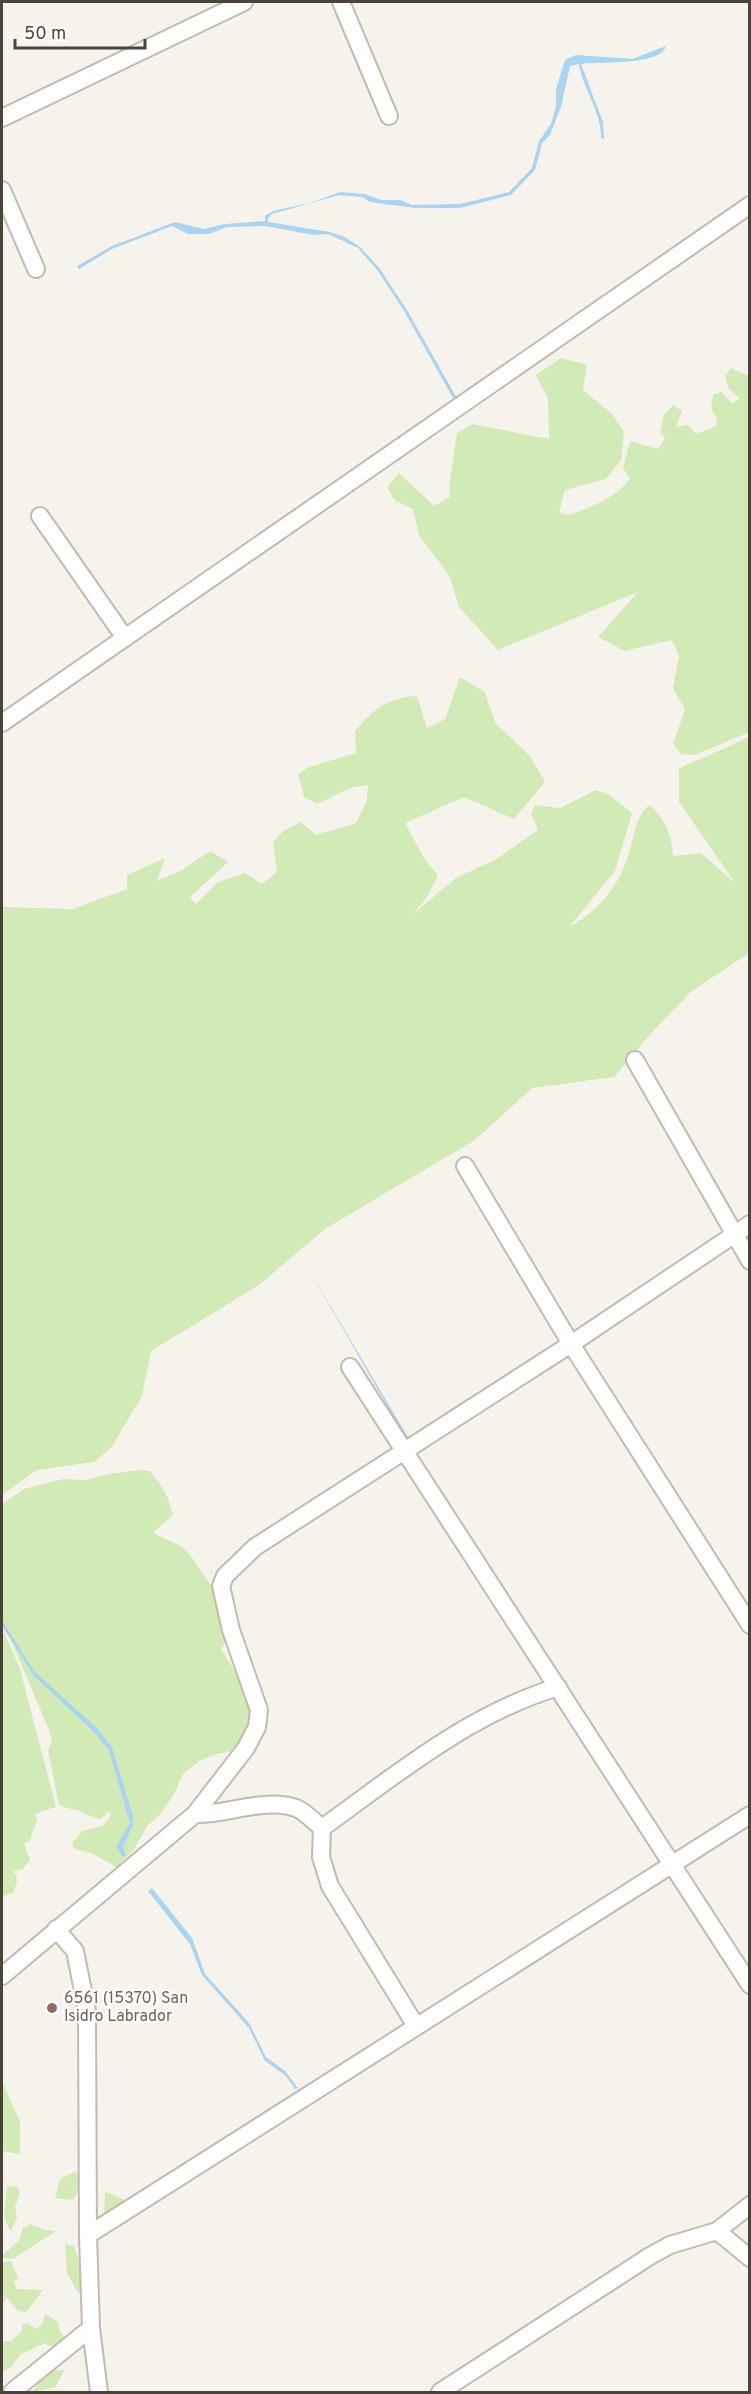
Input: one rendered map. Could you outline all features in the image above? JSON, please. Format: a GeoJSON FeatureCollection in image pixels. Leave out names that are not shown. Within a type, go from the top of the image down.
{"type":"FeatureCollection","features":[{"type":"Feature","properties":{"kind":"street"},"geometry":{"type":"LineString","coordinates":[[2,118],[244,2]]}},
{"type":"Feature","properties":{"kind":"street"},"geometry":{"type":"LineString","coordinates":[[341,2],[389,116]]}},
{"type":"Feature","properties":{"kind":"street"},"geometry":{"type":"LineString","coordinates":[[2,190],[36,269]]}},
{"type":"Feature","properties":{"kind":"street"},"geometry":{"type":"LineString","coordinates":[[2,723],[750,205]]}},
{"type":"Feature","properties":{"kind":"street"},"geometry":{"type":"LineString","coordinates":[[40,516],[125,638]]}},
{"type":"Feature","properties":{"kind":"street"},"geometry":{"type":"LineString","coordinates":[[635,1060],[750,1261]]}},
{"type":"Feature","properties":{"kind":"street"},"geometry":{"type":"LineString","coordinates":[[465,1166],[571,1344],[748,1620]]}},
{"type":"Feature","properties":{"kind":"street"},"geometry":{"type":"LineString","coordinates":[[2,1976],[195,1814],[235,1765],[260,1719],[258,1702],[231,1630],[221,1586],[225,1576],[255,1547],[571,1344],[750,1224]]}},
{"type":"Feature","properties":{"kind":"street"},"geometry":{"type":"LineString","coordinates":[[351,1367],[750,1985]]}},
{"type":"Feature","properties":{"kind":"street"},"geometry":{"type":"LineString","coordinates":[[322,1828],[461,1730],[498,1709],[558,1687]]}},
{"type":"Feature","properties":{"kind":"street"},"geometry":{"type":"LineString","coordinates":[[195,1814],[258,1807],[295,1808],[322,1828]]}},
{"type":"Feature","properties":{"kind":"street"},"geometry":{"type":"LineString","coordinates":[[88,2235],[750,1815]]}},
{"type":"Feature","properties":{"kind":"street"},"geometry":{"type":"LineString","coordinates":[[322,1828],[321,1857],[330,1886],[416,2026]]}},
{"type":"Feature","properties":{"kind":"street"},"geometry":{"type":"LineString","coordinates":[[56,1929],[75,1951],[87,2011],[88,2235],[92,2328],[99,2392]]}},
{"type":"Feature","properties":{"kind":"street"},"geometry":{"type":"LineString","coordinates":[[440,2392],[650,2256],[670,2245],[717,2231],[750,2205]]}},
{"type":"Feature","properties":{"kind":"street"},"geometry":{"type":"LineString","coordinates":[[717,2231],[750,2258]]}},
{"type":"Feature","properties":{"kind":"street"},"geometry":{"type":"LineString","coordinates":[[12,2392],[92,2328]]}},
{"type":"Feature","properties":{"kind":"green space"},"geometry":{"type":"Polygon","coordinates":[[[561,358],[587,365],[583,390],[612,414],[624,432],[621,460],[606,479],[565,490],[559,512],[568,515],[602,502],[624,486],[630,479],[623,468],[630,441],[658,449],[665,438],[660,432],[664,415],[673,405],[682,411],[676,427],[688,425],[696,434],[716,426],[717,418],[711,409],[713,395],[721,392],[732,403],[740,398],[729,389],[725,376],[731,368],[749,376],[749,732],[695,755],[681,754],[673,743],[685,710],[673,688],[679,656],[672,640],[625,651],[598,637],[638,592],[498,650],[459,607],[450,577],[419,535],[413,509],[394,500],[387,487],[399,473],[434,506],[450,497],[449,487],[457,433],[473,424],[549,439],[548,398],[536,375],[561,358]]]}},
{"type":"Feature","properties":{"kind":"green space"},"geometry":{"type":"Polygon","coordinates":[[[460,677],[485,692],[495,723],[530,756],[545,782],[514,819],[464,797],[405,823],[425,860],[438,875],[427,897],[412,915],[456,878],[495,860],[538,830],[531,814],[535,805],[560,808],[596,790],[608,794],[632,813],[615,871],[570,926],[589,914],[613,888],[624,867],[638,822],[649,805],[667,828],[673,856],[701,853],[735,883],[679,802],[679,769],[749,736],[749,953],[692,991],[654,1030],[614,1077],[532,1088],[475,1140],[325,1229],[259,1285],[151,1351],[142,1396],[111,1448],[94,1462],[37,1470],[2,1495],[2,907],[73,909],[127,889],[127,875],[165,858],[157,881],[182,870],[210,851],[228,862],[190,897],[196,904],[218,882],[245,873],[262,884],[277,872],[273,842],[283,831],[301,822],[316,835],[356,823],[367,800],[368,785],[350,788],[317,804],[304,797],[298,774],[309,767],[356,753],[355,731],[375,711],[389,702],[417,696],[427,728],[445,719],[460,677]]]}},
{"type":"Feature","properties":{"kind":"green space"},"geometry":{"type":"Polygon","coordinates":[[[150,1471],[158,1481],[173,1515],[153,1533],[183,1547],[211,1585],[230,1634],[221,1649],[243,1684],[267,1712],[268,1724],[246,1734],[235,1751],[216,1754],[199,1761],[183,1774],[174,1794],[160,1815],[148,1825],[133,1851],[116,1867],[91,1853],[75,1849],[72,1843],[82,1831],[103,1826],[111,1815],[109,1811],[101,1819],[59,1805],[48,1750],[52,1742],[49,1730],[2,1619],[2,1504],[24,1489],[62,1479],[87,1480],[108,1474],[150,1471]]]}},
{"type":"Feature","properties":{"kind":"green space"},"geometry":{"type":"Polygon","coordinates":[[[2,1627],[20,1669],[56,1807],[35,1814],[37,1820],[30,1841],[24,1844],[30,1860],[22,1870],[12,1871],[16,1874],[17,1882],[13,1893],[2,1896],[2,1627]]]}},
{"type":"Feature","properties":{"kind":"green space"},"geometry":{"type":"Polygon","coordinates":[[[2,2081],[20,2122],[20,2154],[2,2151],[2,2081]]]}},
{"type":"Feature","properties":{"kind":"green space"},"geometry":{"type":"Polygon","coordinates":[[[74,2172],[81,2175],[82,2185],[73,2200],[55,2198],[60,2179],[74,2172]]]}},
{"type":"Feature","properties":{"kind":"green space"},"geometry":{"type":"Polygon","coordinates":[[[16,2186],[20,2192],[15,2207],[17,2218],[11,2231],[5,2215],[7,2187],[16,2186]]]}},
{"type":"Feature","properties":{"kind":"green space"},"geometry":{"type":"Polygon","coordinates":[[[105,2191],[133,2204],[104,2237],[103,2236],[105,2191]]]}},
{"type":"Feature","properties":{"kind":"green space"},"geometry":{"type":"Polygon","coordinates":[[[31,2224],[45,2230],[56,2231],[13,2259],[2,2258],[2,2255],[19,2241],[23,2228],[31,2224]]]}},
{"type":"Feature","properties":{"kind":"green space"},"geometry":{"type":"Polygon","coordinates":[[[65,2244],[74,2246],[88,2291],[78,2293],[67,2273],[65,2244]]]}},
{"type":"Feature","properties":{"kind":"green space"},"geometry":{"type":"Polygon","coordinates":[[[11,2261],[18,2278],[14,2282],[17,2289],[43,2290],[26,2312],[18,2311],[6,2297],[2,2305],[2,2262],[11,2261]]]}},
{"type":"Feature","properties":{"kind":"green space"},"geometry":{"type":"Polygon","coordinates":[[[45,2314],[58,2322],[60,2332],[65,2338],[53,2348],[45,2343],[21,2354],[10,2368],[2,2372],[2,2341],[11,2341],[22,2331],[22,2324],[28,2324],[36,2329],[42,2324],[45,2314]]]}},
{"type":"Feature","properties":{"kind":"green space"},"geometry":{"type":"Polygon","coordinates":[[[65,2370],[55,2387],[33,2392],[44,2374],[65,2370]]]}},
{"type":"Feature","properties":{"kind":"water"},"geometry":{"type":"Polygon","coordinates":[[[666,46],[662,52],[642,60],[581,64],[603,122],[604,139],[601,138],[599,119],[579,64],[570,66],[561,107],[550,135],[542,143],[535,170],[511,195],[460,208],[415,208],[370,202],[362,197],[339,195],[272,214],[268,218],[268,222],[343,236],[360,247],[380,269],[407,310],[458,400],[458,407],[404,311],[378,271],[358,248],[328,234],[314,235],[265,226],[227,227],[209,234],[188,234],[172,226],[112,249],[79,269],[77,266],[112,246],[175,222],[204,229],[225,224],[265,221],[265,216],[273,211],[310,203],[340,192],[365,194],[381,200],[400,200],[412,205],[460,204],[509,192],[532,168],[539,141],[551,124],[556,106],[556,89],[565,60],[576,55],[632,59],[666,46]]]}},
{"type":"Feature","properties":{"kind":"water"},"geometry":{"type":"Polygon","coordinates":[[[305,1263],[409,1439],[401,1430],[305,1263]]]}},
{"type":"Feature","properties":{"kind":"water"},"geometry":{"type":"Polygon","coordinates":[[[2,1620],[34,1671],[98,1729],[112,1747],[133,1816],[133,1824],[123,1847],[126,1856],[123,1857],[116,1847],[130,1823],[109,1751],[96,1734],[34,1676],[2,1626],[2,1620]]]}},
{"type":"Feature","properties":{"kind":"water"},"geometry":{"type":"Polygon","coordinates":[[[152,1888],[192,1938],[205,1974],[249,2023],[266,2057],[285,2071],[298,2088],[295,2089],[285,2075],[265,2061],[249,2028],[202,1975],[190,1944],[148,1891],[152,1888]]]}},
{"type":"Feature","properties":{"kind":"place","name":"6561 (15370) San Isidro Labrador"},"geometry":{"type":"Point","coordinates":[52,2008]}}]}
